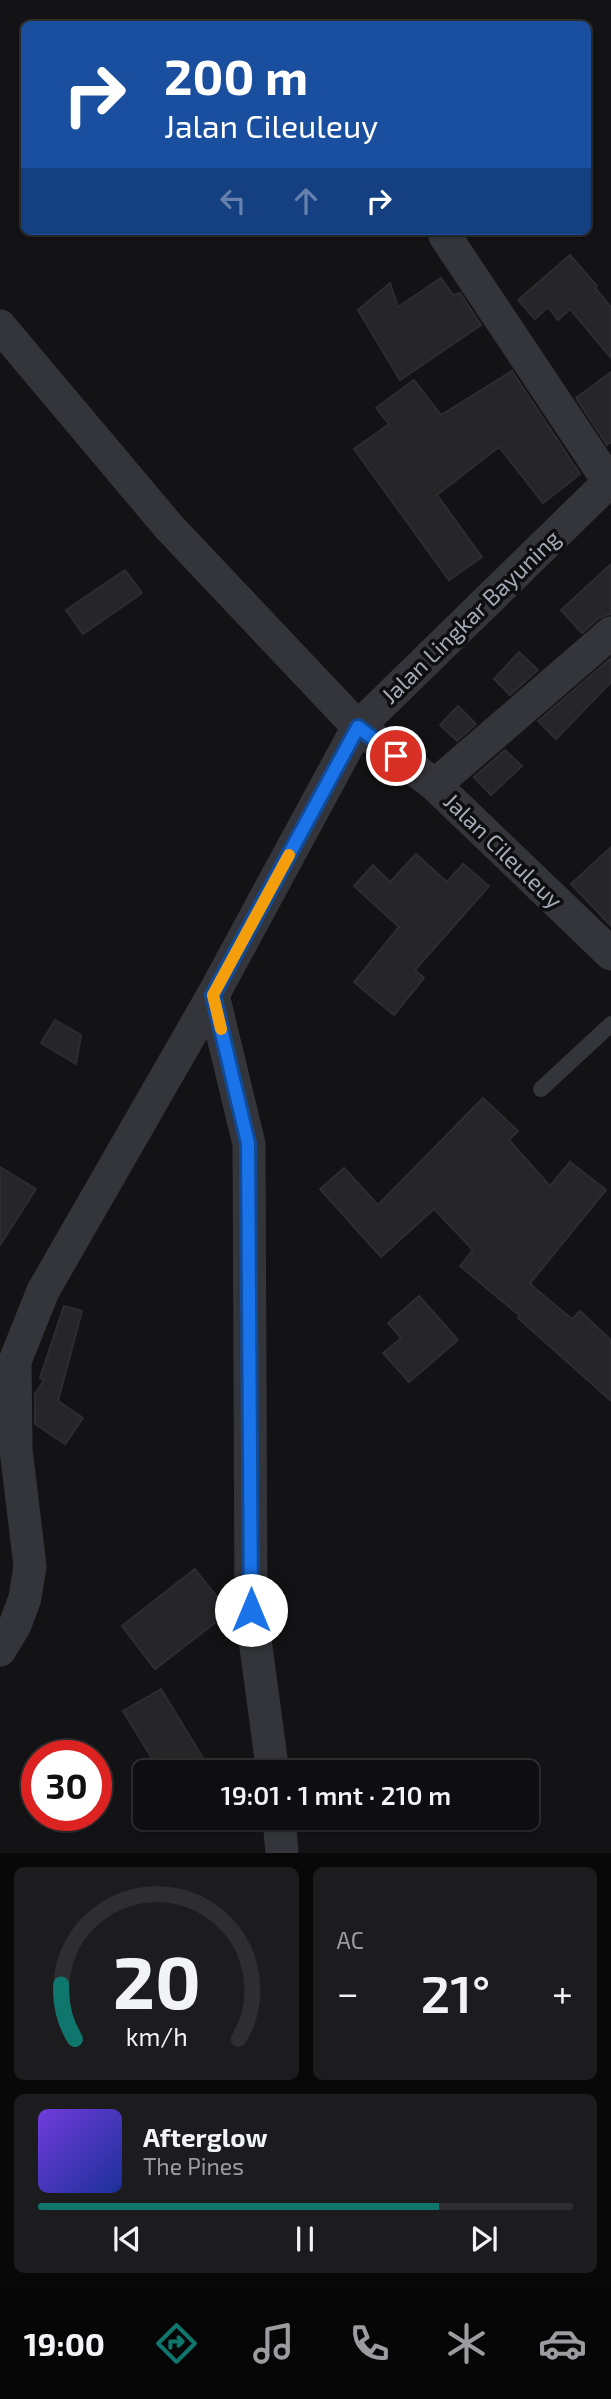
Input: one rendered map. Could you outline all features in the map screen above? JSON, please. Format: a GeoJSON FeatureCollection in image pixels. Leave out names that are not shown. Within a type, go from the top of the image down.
{"type":"FeatureCollection","features":[{"type":"Feature","properties":{"kind":"street"},"geometry":{"type":"LineString","coordinates":[[445,236],[610,481]]}},
{"type":"Feature","properties":{"kind":"street","name":"Jalan Cileuleuy"},"geometry":{"type":"LineString","coordinates":[[0,326],[169,527],[358,727],[435,785],[611,954]]}},
{"type":"Feature","properties":{"kind":"street","name":"Jalan Lingkar Bayuning"},"geometry":{"type":"LineString","coordinates":[[0,1650],[15,1625],[25,1598],[30,1566],[16,1449],[15,1361],[43,1291],[213,995],[358,727],[610,481]]}},
{"type":"Feature","properties":{"kind":"street"},"geometry":{"type":"LineString","coordinates":[[435,785],[611,633]]}},
{"type":"Feature","properties":{"kind":"street"},"geometry":{"type":"LineString","coordinates":[[213,995],[248,1143],[251,1610],[271,1760]]}},
{"type":"Feature","properties":{"kind":"street"},"geometry":{"type":"LineString","coordinates":[[280,1830],[282,1853]]}},
{"type":"Feature","properties":{"kind":"lane"},"geometry":{"type":"LineString","coordinates":[[541,1089],[611,1024]]}},
{"type":"Feature","properties":{"kind":"building"},"geometry":{"type":"Polygon","coordinates":[[[570,255],[611,307],[611,358],[570,309],[558,320],[548,307],[535,319],[518,300],[570,255]]]}},
{"type":"Feature","properties":{"kind":"building"},"geometry":{"type":"Polygon","coordinates":[[[441,278],[453,295],[460,293],[481,325],[400,380],[358,310],[390,283],[398,307],[441,278]]]}},
{"type":"Feature","properties":{"kind":"building"},"geometry":{"type":"Polygon","coordinates":[[[512,371],[580,474],[543,503],[499,447],[437,495],[482,557],[449,580],[354,449],[389,424],[376,408],[414,380],[441,415],[512,371]]]}},
{"type":"Feature","properties":{"kind":"building"},"geometry":{"type":"Polygon","coordinates":[[[611,372],[611,442],[607,445],[576,398],[611,372]]]}},
{"type":"Feature","properties":{"kind":"building"},"geometry":{"type":"Polygon","coordinates":[[[611,564],[611,614],[599,618],[582,633],[561,610],[611,564]]]}},
{"type":"Feature","properties":{"kind":"building"},"geometry":{"type":"Polygon","coordinates":[[[125,570],[142,593],[83,634],[66,610],[125,570]]]}},
{"type":"Feature","properties":{"kind":"building"},"geometry":{"type":"Polygon","coordinates":[[[519,652],[538,670],[510,695],[494,679],[519,652]]]}},
{"type":"Feature","properties":{"kind":"building"},"geometry":{"type":"Polygon","coordinates":[[[611,658],[611,682],[556,739],[538,721],[611,658]]]}},
{"type":"Feature","properties":{"kind":"building"},"geometry":{"type":"Polygon","coordinates":[[[458,706],[476,724],[457,741],[440,725],[458,706]]]}},
{"type":"Feature","properties":{"kind":"building"},"geometry":{"type":"Polygon","coordinates":[[[505,750],[522,766],[491,795],[474,777],[505,750]]]}},
{"type":"Feature","properties":{"kind":"building"},"geometry":{"type":"Polygon","coordinates":[[[611,847],[611,926],[571,884],[611,847]]]}},
{"type":"Feature","properties":{"kind":"building"},"geometry":{"type":"Polygon","coordinates":[[[416,854],[447,882],[463,864],[489,886],[415,970],[424,978],[394,1015],[354,982],[399,927],[354,886],[373,865],[390,882],[416,854]]]}},
{"type":"Feature","properties":{"kind":"building"},"geometry":{"type":"Polygon","coordinates":[[[55,1020],[81,1035],[76,1064],[41,1043],[55,1020]]]}},
{"type":"Feature","properties":{"kind":"building"},"geometry":{"type":"Polygon","coordinates":[[[483,1098],[518,1131],[509,1140],[550,1186],[570,1162],[606,1190],[531,1285],[572,1319],[580,1311],[611,1340],[611,1401],[518,1318],[520,1316],[460,1266],[473,1250],[434,1209],[381,1257],[320,1189],[344,1168],[378,1205],[483,1098]]]}},
{"type":"Feature","properties":{"kind":"building"},"geometry":{"type":"Polygon","coordinates":[[[0,1167],[36,1189],[0,1245],[0,1167]]]}},
{"type":"Feature","properties":{"kind":"building"},"geometry":{"type":"Polygon","coordinates":[[[419,1296],[458,1340],[409,1382],[383,1353],[401,1338],[388,1323],[419,1296]]]}},
{"type":"Feature","properties":{"kind":"building"},"geometry":{"type":"Polygon","coordinates":[[[64,1306],[82,1311],[58,1401],[83,1418],[65,1444],[35,1424],[35,1394],[44,1380],[40,1378],[64,1306]]]}},
{"type":"Feature","properties":{"kind":"building"},"geometry":{"type":"Polygon","coordinates":[[[195,1569],[229,1612],[155,1669],[122,1626],[195,1569]]]}},
{"type":"Feature","properties":{"kind":"building"},"geometry":{"type":"Polygon","coordinates":[[[161,1689],[204,1760],[153,1760],[123,1711],[161,1689]]]}},
{"type":"Feature","properties":{"kind":"slow traffic"},"geometry":{"type":"LineString","coordinates":[[221,1029],[213,995],[289,855]]}},
{"type":"Feature","properties":{"kind":"route"},"geometry":{"type":"LineString","coordinates":[[251,1610],[248,1143],[213,995],[358,727],[396,756]]}}]}
